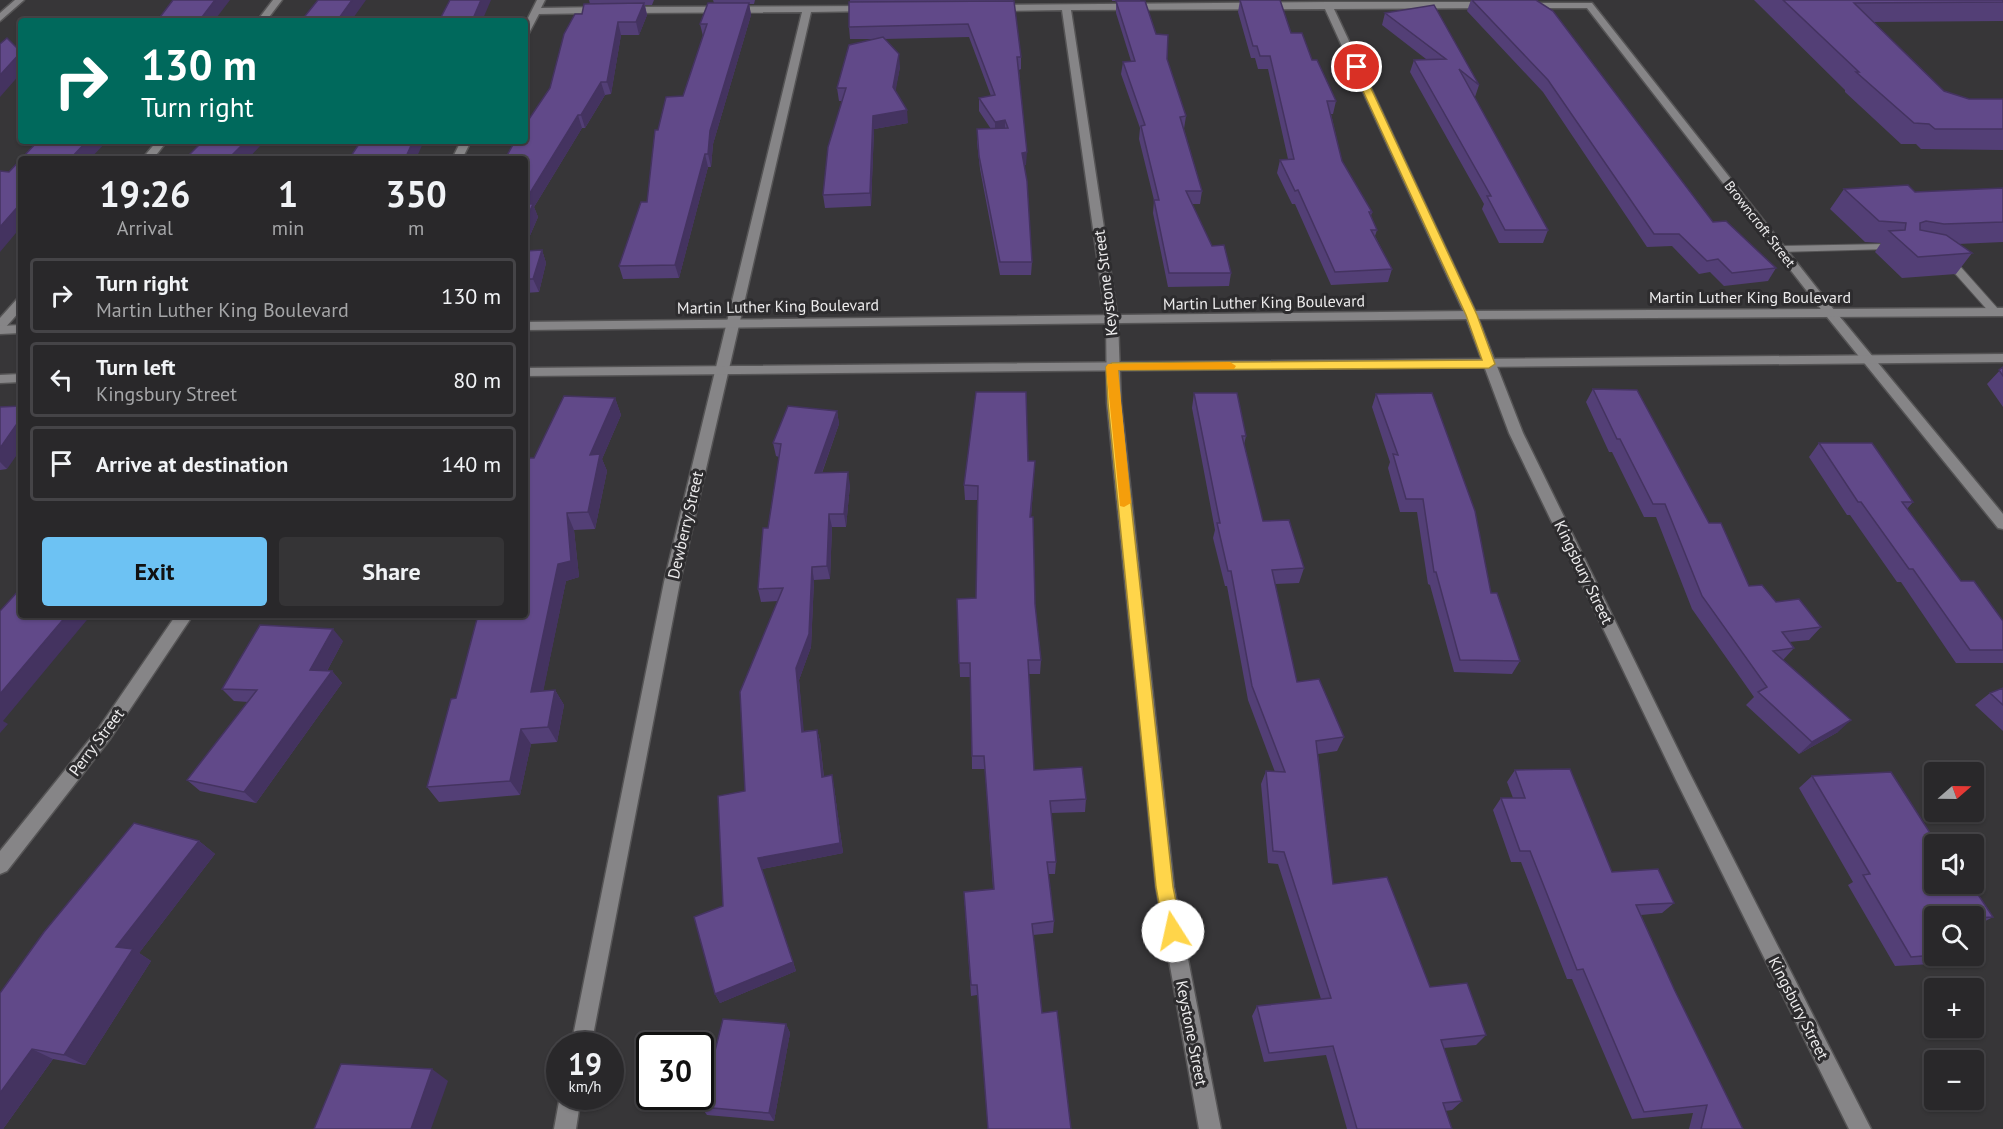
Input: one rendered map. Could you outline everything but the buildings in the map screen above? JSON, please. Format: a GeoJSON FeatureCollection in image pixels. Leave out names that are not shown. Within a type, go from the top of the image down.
{"type":"FeatureCollection","features":[{"type":"Feature","properties":{"kind":"street"},"geometry":{"type":"LineString","coordinates":[[0,18],[20,0]]}},
{"type":"Feature","properties":{"kind":"street"},"geometry":{"type":"LineString","coordinates":[[263,18],[278,0]]}},
{"type":"Feature","properties":{"kind":"street"},"geometry":{"type":"LineString","coordinates":[[528,28],[541,0]]}},
{"type":"Feature","properties":{"kind":"street","name":"Kingsbury Street"},"geometry":{"type":"LineString","coordinates":[[1328,5],[1471,315],[1516,432],[1682,775],[1860,1129]]}},
{"type":"Feature","properties":{"kind":"street"},"geometry":{"type":"LineString","coordinates":[[984,8],[1494,5]]}},
{"type":"Feature","properties":{"kind":"street","name":"Browncroft Street"},"geometry":{"type":"LineString","coordinates":[[1518,5],[1589,5],[1831,314],[2003,524]]}},
{"type":"Feature","properties":{"kind":"street","name":"Keystone Street"},"geometry":{"type":"LineString","coordinates":[[1066,8],[1112,320],[1114,403],[1165,887],[1210,1129]]}},
{"type":"Feature","properties":{"kind":"street","name":"Dewberry Street"},"geometry":{"type":"LineString","coordinates":[[584,1032],[670,594],[807,9]]}},
{"type":"Feature","properties":{"kind":"street"},"geometry":{"type":"LineString","coordinates":[[619,10],[877,9]]}},
{"type":"Feature","properties":{"kind":"street"},"geometry":{"type":"LineString","coordinates":[[537,11],[608,10]]}},
{"type":"Feature","properties":{"kind":"street"},"geometry":{"type":"LineString","coordinates":[[150,156],[160,144]]}},
{"type":"Feature","properties":{"kind":"street"},"geometry":{"type":"LineString","coordinates":[[0,328],[18,306]]}},
{"type":"Feature","properties":{"kind":"street","name":"Martin Luther King Boulevard"},"geometry":{"type":"LineString","coordinates":[[528,326],[1471,315],[1999,312]]}},
{"type":"Feature","properties":{"kind":"street"},"geometry":{"type":"LineString","coordinates":[[0,328],[18,329]]}},
{"type":"Feature","properties":{"kind":"street"},"geometry":{"type":"LineString","coordinates":[[528,372],[2003,358]]}},
{"type":"Feature","properties":{"kind":"street"},"geometry":{"type":"LineString","coordinates":[[0,379],[18,378]]}},
{"type":"Feature","properties":{"kind":"street","name":"Perry Street"},"geometry":{"type":"LineString","coordinates":[[0,865],[104,734],[183,618]]}},
{"type":"Feature","properties":{"kind":"street"},"geometry":{"type":"LineString","coordinates":[[564,1129],[568,1110]]}},
{"type":"Feature","properties":{"kind":"lane"},"geometry":{"type":"LineString","coordinates":[[1780,249],[1885,247]]}},
{"type":"Feature","properties":{"kind":"lane"},"geometry":{"type":"LineString","coordinates":[[1934,251],[1952,262],[1999,312]]}},
{"type":"Feature","properties":{"kind":"slow traffic"},"geometry":{"type":"LineString","coordinates":[[1124,503],[1112,367],[1230,366]]}},
{"type":"Feature","properties":{"kind":"route"},"geometry":{"type":"LineString","coordinates":[[1173,931],[1165,887],[1112,367],[1489,364],[1471,315],[1357,67]]}}]}
